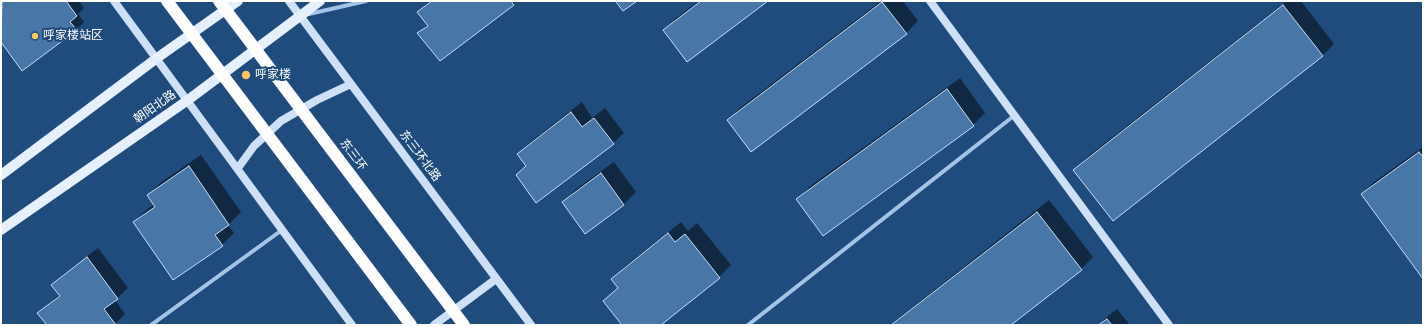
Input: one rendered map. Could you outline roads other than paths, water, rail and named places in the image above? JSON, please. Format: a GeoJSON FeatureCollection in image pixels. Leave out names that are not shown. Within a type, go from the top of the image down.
{"type":"FeatureCollection","features":[{"type":"Feature","properties":{"kind":"highway"},"geometry":{"type":"LineString","coordinates":[[167,1],[411,325]]}},
{"type":"Feature","properties":{"kind":"highway","name":"东三环"},"geometry":{"type":"LineString","coordinates":[[219,1],[464,325]]}},
{"type":"Feature","properties":{"kind":"main road"},"geometry":{"type":"LineString","coordinates":[[1,175],[158,58],[238,1]]}},
{"type":"Feature","properties":{"kind":"main road","name":"朝阳北路"},"geometry":{"type":"LineString","coordinates":[[1,230],[188,100],[320,1]]}},
{"type":"Feature","properties":{"kind":"street"},"geometry":{"type":"LineString","coordinates":[[114,1],[158,58],[352,325]]}},
{"type":"Feature","properties":{"kind":"street","name":"东三环北路"},"geometry":{"type":"LineString","coordinates":[[290,1],[531,325]]}},
{"type":"Feature","properties":{"kind":"street"},"geometry":{"type":"LineString","coordinates":[[300,16],[366,1]]}},
{"type":"Feature","properties":{"kind":"street"},"geometry":{"type":"LineString","coordinates":[[930,1],[1169,325]]}},
{"type":"Feature","properties":{"kind":"street"},"geometry":{"type":"LineString","coordinates":[[238,168],[254,146],[281,121],[318,100],[351,84]]}},
{"type":"Feature","properties":{"kind":"street"},"geometry":{"type":"LineString","coordinates":[[748,325],[1015,115]]}},
{"type":"Feature","properties":{"kind":"street"},"geometry":{"type":"LineString","coordinates":[[151,325],[282,230]]}},
{"type":"Feature","properties":{"kind":"street"},"geometry":{"type":"LineString","coordinates":[[434,325],[496,279]]}},
{"type":"Feature","properties":{"kind":"place","name":"呼家楼站区"},"geometry":{"type":"Point","coordinates":[35,36]}},
{"type":"Feature","properties":{"kind":"place","name":"呼家楼"},"geometry":{"type":"Point","coordinates":[246,75]}}]}
